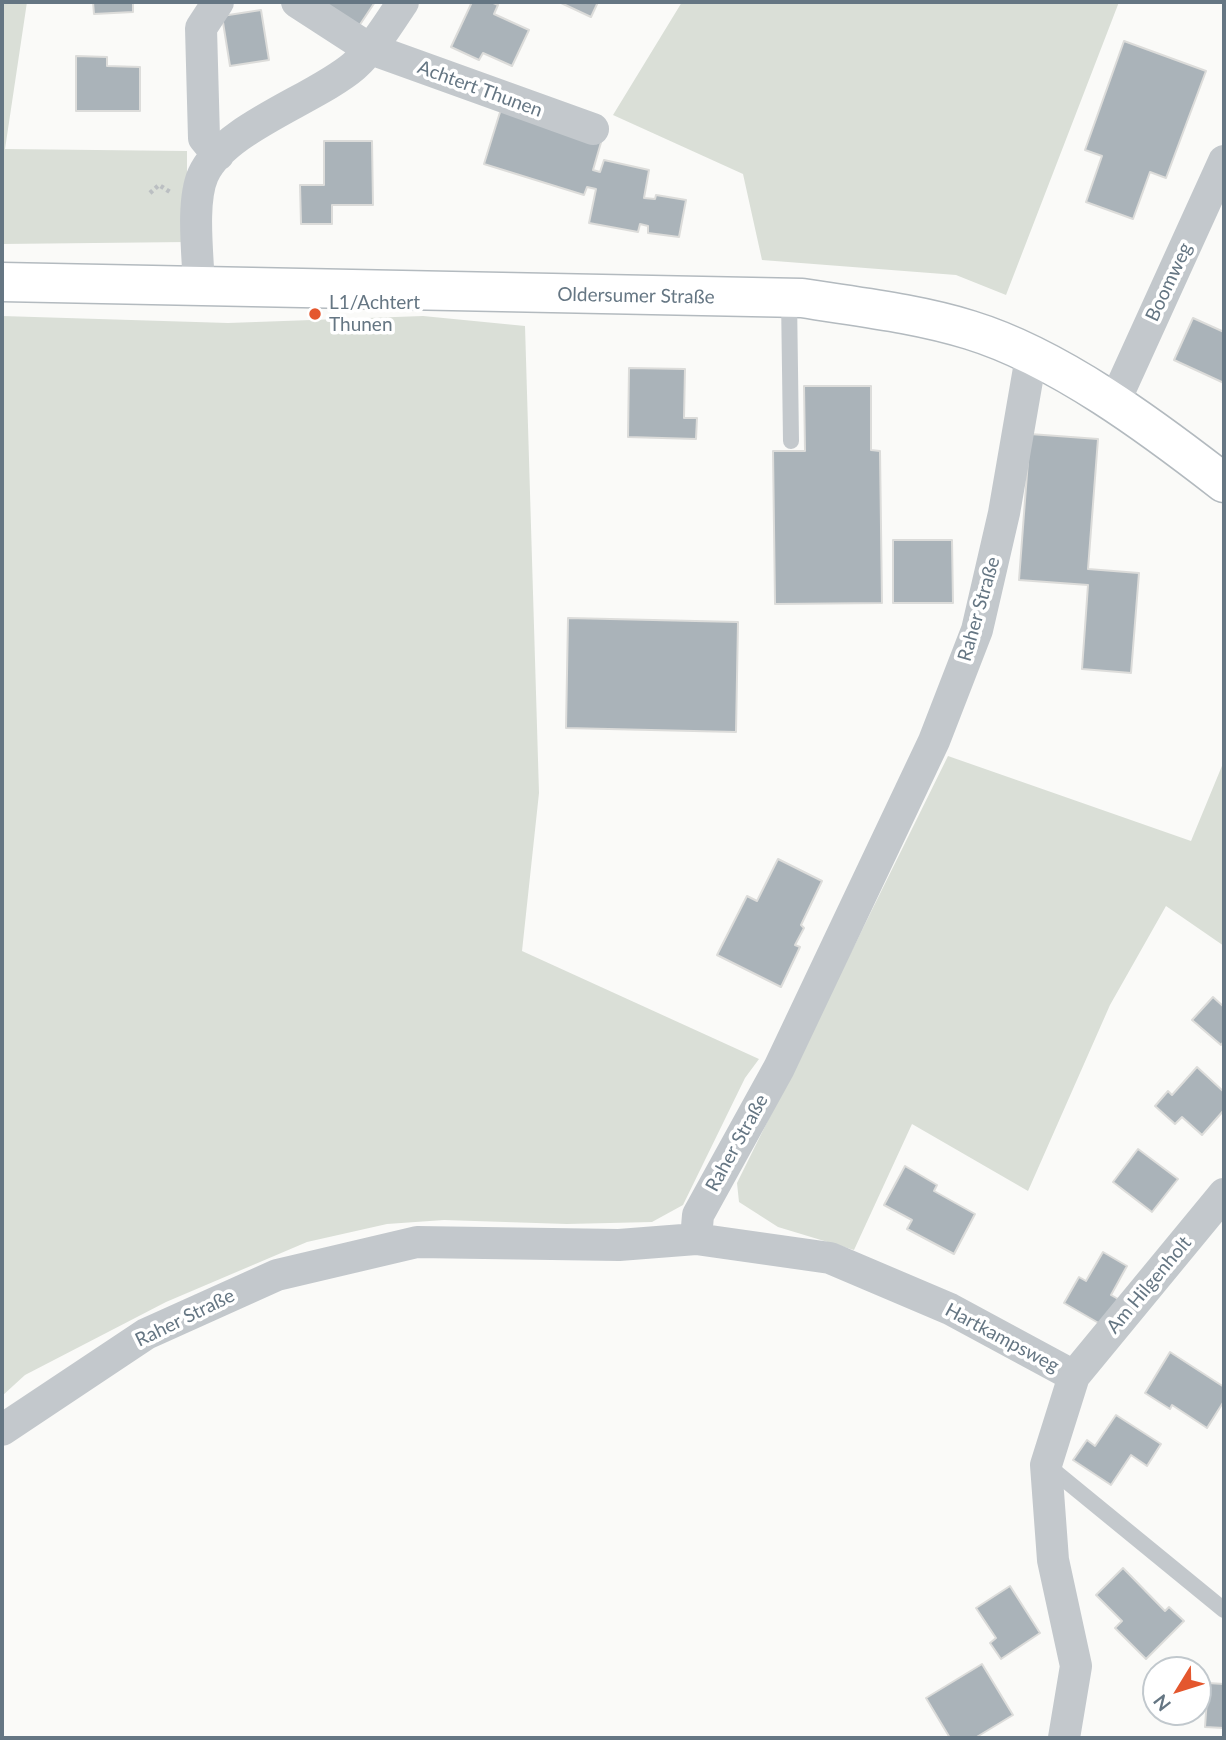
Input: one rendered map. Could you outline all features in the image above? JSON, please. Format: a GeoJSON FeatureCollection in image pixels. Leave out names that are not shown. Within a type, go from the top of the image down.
{"type":"FeatureCollection","features":[{"type":"Feature","properties":{"kind":"main road","name":"Oldersumer Straße"},"geometry":{"type":"LineString","coordinates":[[2,282],[789,298],[934,320],[973,331],[1031,357],[1114,403],[1224,483]]}},
{"type":"Feature","properties":{"kind":"street"},"geometry":{"type":"LineString","coordinates":[[218,2],[201,28],[204,138],[218,155]]}},
{"type":"Feature","properties":{"kind":"street","name":"Achtert Thunen"},"geometry":{"type":"LineString","coordinates":[[297,2],[368,48],[593,129]]}},
{"type":"Feature","properties":{"kind":"street"},"geometry":{"type":"LineString","coordinates":[[199,287],[198,196],[203,174],[218,155],[262,120],[345,72],[368,48],[403,2]]}},
{"type":"Feature","properties":{"kind":"street","name":"Boomweg"},"geometry":{"type":"LineString","coordinates":[[1114,403],[1224,161]]}},
{"type":"Feature","properties":{"kind":"street","name":"Raher Straße"},"geometry":{"type":"LineString","coordinates":[[2,1430],[146,1334],[277,1275],[416,1242],[619,1245],[696,1239],[698,1214],[779,1068],[934,741],[977,630],[1004,513],[1031,357]]}},
{"type":"Feature","properties":{"kind":"street","name":"Am Hilgenholt"},"geometry":{"type":"LineString","coordinates":[[1074,1376],[1224,1194]]}},
{"type":"Feature","properties":{"kind":"street","name":"Hartkampsweg"},"geometry":{"type":"LineString","coordinates":[[696,1239],[830,1258],[950,1309],[1074,1376],[1046,1465],[1053,1560],[1076,1666],[1064,1738]]}},
{"type":"Feature","properties":{"kind":"lane"},"geometry":{"type":"LineString","coordinates":[[789,298],[791,441]]}},
{"type":"Feature","properties":{"kind":"lane"},"geometry":{"type":"LineString","coordinates":[[1046,1465],[1224,1610]]}},
{"type":"Feature","properties":{"kind":"shaded area"},"geometry":{"type":"Polygon","coordinates":[[[2,2],[27,2],[5,149],[187,151],[187,242],[2,244],[2,2]]]}},
{"type":"Feature","properties":{"kind":"shaded area"},"geometry":{"type":"Polygon","coordinates":[[[682,2],[1119,2],[1006,295],[956,275],[762,260],[743,174],[613,115],[682,2]]]}},
{"type":"Feature","properties":{"kind":"shaded area"},"geometry":{"type":"Polygon","coordinates":[[[2,316],[228,323],[423,316],[525,326],[539,793],[522,951],[759,1059],[745,1078],[683,1205],[652,1222],[567,1224],[444,1220],[387,1224],[307,1242],[166,1302],[25,1375],[2,1396],[2,316]]]}},
{"type":"Feature","properties":{"kind":"shaded area"},"geometry":{"type":"Polygon","coordinates":[[[948,756],[1191,841],[1224,761],[1224,946],[1166,906],[1110,1005],[1028,1191],[912,1124],[854,1250],[778,1227],[739,1202],[737,1183],[948,756]]]}},
{"type":"Feature","properties":{"kind":"building"},"geometry":{"type":"Polygon","coordinates":[[[93,2],[133,2],[133,12],[94,14],[93,2]]]}},
{"type":"Feature","properties":{"kind":"building"},"geometry":{"type":"Polygon","coordinates":[[[313,2],[375,2],[359,26],[313,2]]]}},
{"type":"Feature","properties":{"kind":"building"},"geometry":{"type":"Polygon","coordinates":[[[472,2],[491,2],[498,5],[494,14],[529,30],[512,66],[483,53],[479,60],[451,47],[472,2]]]}},
{"type":"Feature","properties":{"kind":"building"},"geometry":{"type":"Polygon","coordinates":[[[559,2],[598,2],[591,17],[559,2]]]}},
{"type":"Feature","properties":{"kind":"building"},"geometry":{"type":"Polygon","coordinates":[[[261,10],[269,60],[230,66],[222,16],[261,10]]]}},
{"type":"Feature","properties":{"kind":"building"},"geometry":{"type":"Polygon","coordinates":[[[1124,41],[1206,71],[1166,178],[1150,172],[1133,219],[1086,202],[1102,156],[1085,150],[1124,41]]]}},
{"type":"Feature","properties":{"kind":"building"},"geometry":{"type":"Polygon","coordinates":[[[76,56],[107,57],[107,66],[140,67],[140,111],[76,111],[76,56]]]}},
{"type":"Feature","properties":{"kind":"building"},"geometry":{"type":"Polygon","coordinates":[[[501,109],[602,139],[593,170],[600,172],[604,160],[649,170],[644,198],[655,199],[656,195],[686,200],[679,237],[648,233],[648,226],[640,224],[638,232],[589,223],[596,189],[587,187],[584,195],[484,164],[501,109]]]}},
{"type":"Feature","properties":{"kind":"building"},"geometry":{"type":"Polygon","coordinates":[[[324,141],[372,141],[373,205],[332,205],[332,224],[301,224],[300,185],[324,185],[324,141]]]}},
{"type":"Feature","properties":{"kind":"building"},"geometry":{"type":"Polygon","coordinates":[[[1193,318],[1224,332],[1224,383],[1174,360],[1193,318]]]}},
{"type":"Feature","properties":{"kind":"building"},"geometry":{"type":"Polygon","coordinates":[[[629,368],[685,369],[684,418],[697,418],[696,439],[628,437],[629,368]]]}},
{"type":"Feature","properties":{"kind":"building"},"geometry":{"type":"Polygon","coordinates":[[[804,386],[871,386],[871,450],[880,451],[882,603],[775,604],[773,451],[805,451],[804,386]]]}},
{"type":"Feature","properties":{"kind":"building"},"geometry":{"type":"Polygon","coordinates":[[[1030,434],[1098,439],[1088,569],[1139,573],[1131,673],[1082,669],[1088,585],[1019,580],[1030,434]]]}},
{"type":"Feature","properties":{"kind":"building"},"geometry":{"type":"Polygon","coordinates":[[[893,540],[952,540],[953,603],[893,603],[893,540]]]}},
{"type":"Feature","properties":{"kind":"building"},"geometry":{"type":"Polygon","coordinates":[[[568,618],[738,622],[736,732],[566,728],[568,618]]]}},
{"type":"Feature","properties":{"kind":"building"},"geometry":{"type":"Polygon","coordinates":[[[778,859],[822,881],[801,925],[804,928],[795,945],[800,947],[781,987],[717,955],[747,896],[757,901],[778,859]]]}},
{"type":"Feature","properties":{"kind":"building"},"geometry":{"type":"Polygon","coordinates":[[[1213,997],[1224,1007],[1224,1041],[1221,1045],[1192,1020],[1213,997]]]}},
{"type":"Feature","properties":{"kind":"building"},"geometry":{"type":"Polygon","coordinates":[[[1197,1067],[1224,1092],[1224,1110],[1202,1135],[1182,1117],[1175,1124],[1155,1106],[1168,1091],[1172,1095],[1197,1067]]]}},
{"type":"Feature","properties":{"kind":"building"},"geometry":{"type":"Polygon","coordinates":[[[1138,1149],[1178,1179],[1152,1212],[1113,1182],[1138,1149]]]}},
{"type":"Feature","properties":{"kind":"building"},"geometry":{"type":"Polygon","coordinates":[[[905,1166],[937,1185],[934,1191],[975,1214],[954,1254],[907,1229],[912,1220],[884,1205],[905,1166]]]}},
{"type":"Feature","properties":{"kind":"building"},"geometry":{"type":"Polygon","coordinates":[[[1103,1252],[1127,1266],[1111,1295],[1118,1299],[1102,1325],[1064,1303],[1079,1277],[1086,1281],[1103,1252]]]}},
{"type":"Feature","properties":{"kind":"building"},"geometry":{"type":"Polygon","coordinates":[[[1170,1352],[1224,1387],[1224,1401],[1207,1428],[1172,1405],[1170,1409],[1145,1393],[1170,1352]]]}},
{"type":"Feature","properties":{"kind":"building"},"geometry":{"type":"Polygon","coordinates":[[[1116,1415],[1161,1444],[1147,1466],[1131,1455],[1111,1485],[1073,1460],[1087,1440],[1095,1446],[1116,1415]]]}},
{"type":"Feature","properties":{"kind":"building"},"geometry":{"type":"Polygon","coordinates":[[[1123,1568],[1165,1611],[1169,1607],[1184,1621],[1149,1656],[1143,1656],[1115,1628],[1122,1621],[1096,1595],[1123,1568]]]}},
{"type":"Feature","properties":{"kind":"building"},"geometry":{"type":"Polygon","coordinates":[[[1010,1586],[1040,1633],[1001,1659],[990,1643],[996,1638],[976,1608],[1010,1586]]]}},
{"type":"Feature","properties":{"kind":"building"},"geometry":{"type":"Polygon","coordinates":[[[982,1664],[1013,1715],[975,1738],[950,1738],[926,1698],[982,1664]]]}},
{"type":"Feature","properties":{"kind":"building"},"geometry":{"type":"Polygon","coordinates":[[[1212,1683],[1224,1684],[1224,1728],[1205,1727],[1212,1726],[1212,1683]]]}},
{"type":"Feature","properties":{"kind":"place","name":"L1/Achtert Thunen"},"geometry":{"type":"Point","coordinates":[315,314]}}]}
